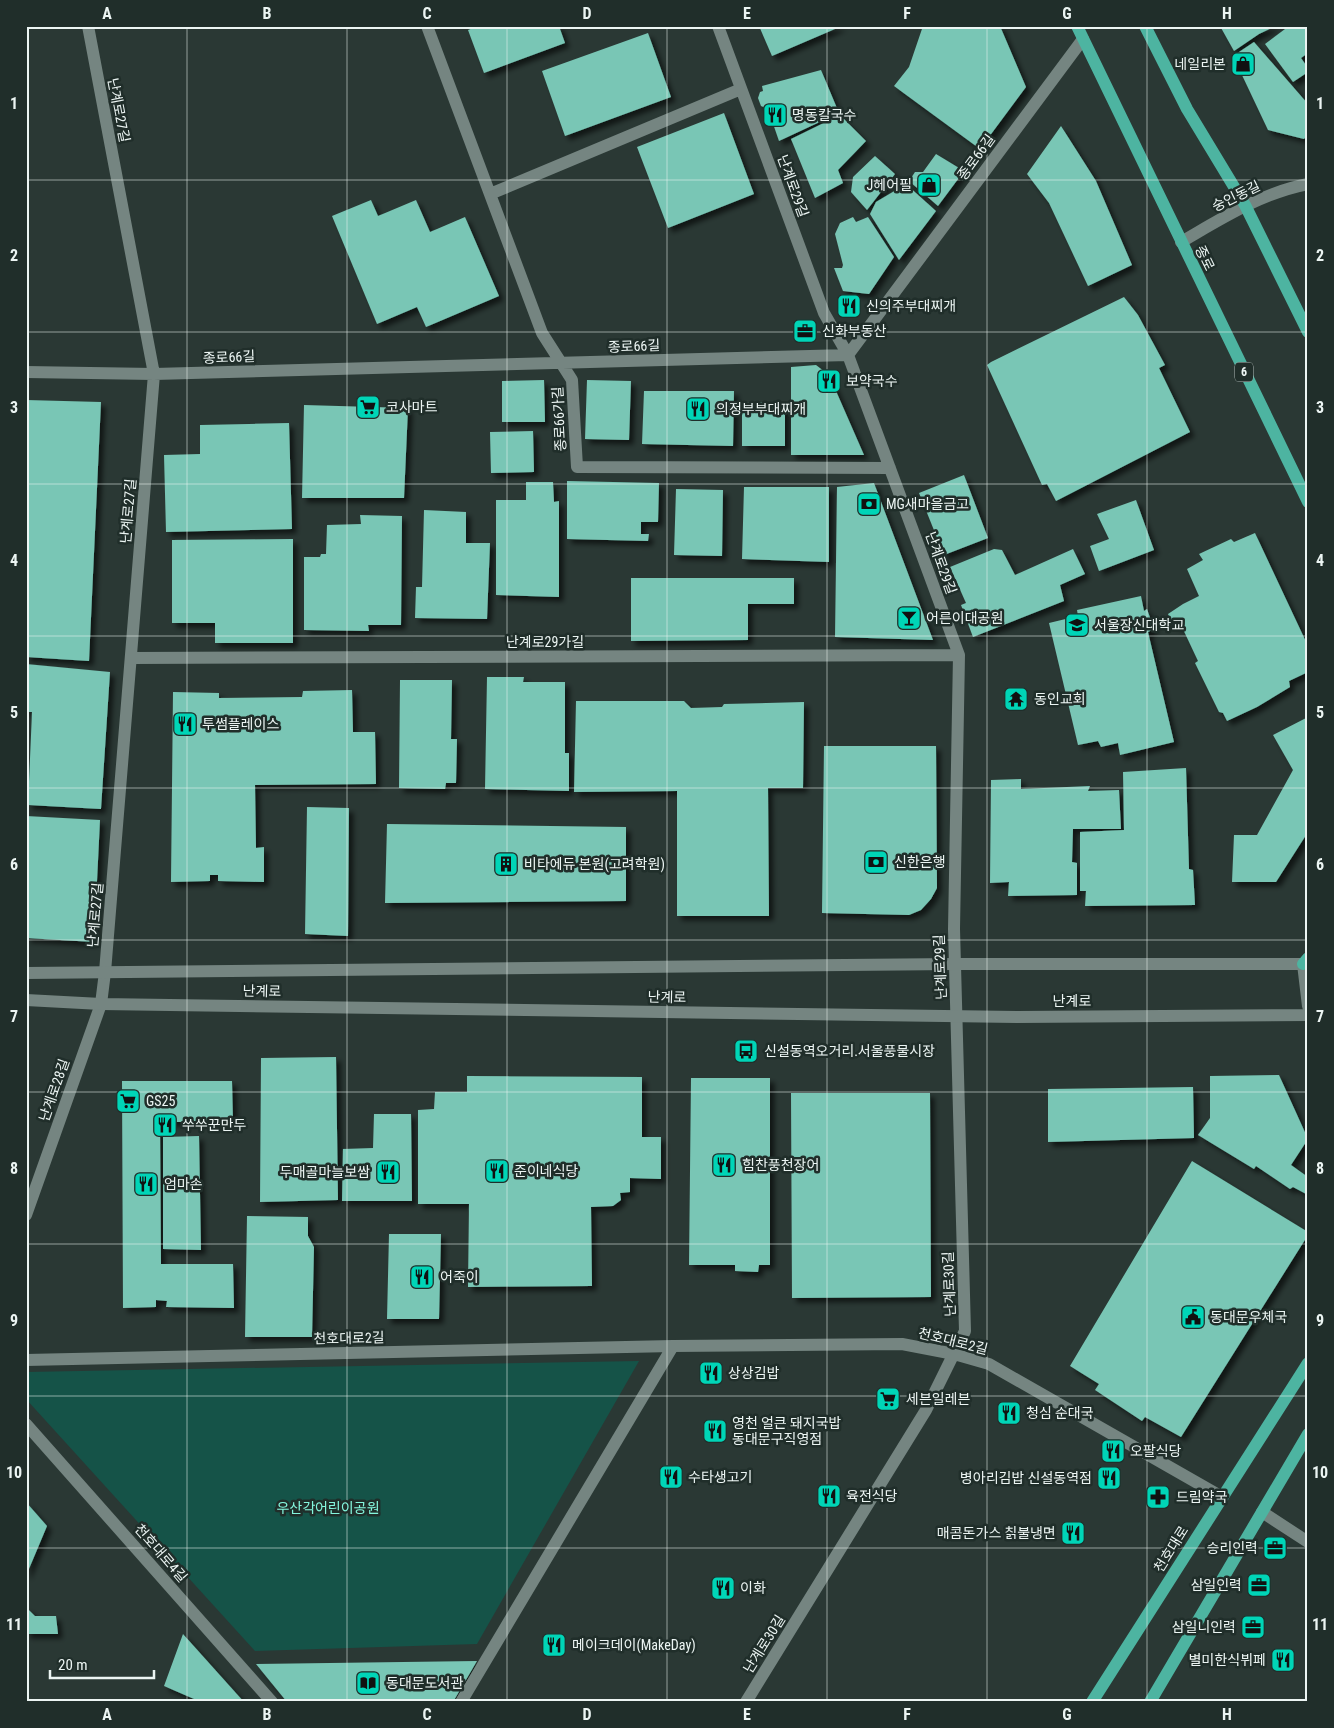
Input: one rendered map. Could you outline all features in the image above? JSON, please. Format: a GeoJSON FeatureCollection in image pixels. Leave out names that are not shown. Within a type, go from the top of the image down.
{"type":"FeatureCollection","features":[{"type":"Feature","properties":{"kind":"main road","name":"종로"},"geometry":{"type":"LineString","coordinates":[[1077,26],[1308,502]]}},
{"type":"Feature","properties":{"kind":"main road"},"geometry":{"type":"LineString","coordinates":[[1146,26],[1187,108],[1245,205],[1308,332]]}},
{"type":"Feature","properties":{"kind":"main road","name":"천호대로"},"geometry":{"type":"LineString","coordinates":[[1092,1702],[1308,1363]]}},
{"type":"Feature","properties":{"kind":"main road"},"geometry":{"type":"LineString","coordinates":[[1150,1702],[1308,1434]]}},
{"type":"Feature","properties":{"kind":"street","name":"난계로27길"},"geometry":{"type":"LineString","coordinates":[[88,26],[154,374],[101,1004]]}},
{"type":"Feature","properties":{"kind":"street","name":"종로66가길"},"geometry":{"type":"LineString","coordinates":[[427,26],[542,333],[572,380],[577,467],[890,468]]}},
{"type":"Feature","properties":{"kind":"street","name":"난계로29길"},"geometry":{"type":"LineString","coordinates":[[718,26],[824,313],[848,355],[959,655],[955,964],[957,1016]]}},
{"type":"Feature","properties":{"kind":"street","name":"종로66길"},"geometry":{"type":"LineString","coordinates":[[26,372],[154,374],[848,355],[1083,38]]}},
{"type":"Feature","properties":{"kind":"street"},"geometry":{"type":"LineString","coordinates":[[490,194],[741,89]]}},
{"type":"Feature","properties":{"kind":"street","name":"숭인동길"},"geometry":{"type":"LineString","coordinates":[[1181,242],[1245,205],[1296,186],[1308,184]]}},
{"type":"Feature","properties":{"kind":"street","name":"난계로29가길"},"geometry":{"type":"LineString","coordinates":[[131,658],[959,655]]}},
{"type":"Feature","properties":{"kind":"street"},"geometry":{"type":"LineString","coordinates":[[1306,962],[1308,1006]]}},
{"type":"Feature","properties":{"kind":"street","name":"난계로"},"geometry":{"type":"LineString","coordinates":[[26,973],[1306,962]]}},
{"type":"Feature","properties":{"kind":"street","name":"난계로"},"geometry":{"type":"LineString","coordinates":[[26,1000],[101,1004],[957,1016],[1308,1015]]}},
{"type":"Feature","properties":{"kind":"street","name":"난계로28길"},"geometry":{"type":"LineString","coordinates":[[26,1215],[101,1004]]}},
{"type":"Feature","properties":{"kind":"street","name":"난계로30길"},"geometry":{"type":"LineString","coordinates":[[746,1702],[926,1410],[965,1332],[957,1016]]}},
{"type":"Feature","properties":{"kind":"street","name":"천호대로2길"},"geometry":{"type":"LineString","coordinates":[[26,1360],[673,1346],[902,1344],[954,1354],[989,1364],[1222,1496]]}},
{"type":"Feature","properties":{"kind":"street"},"geometry":{"type":"LineString","coordinates":[[461,1702],[673,1346]]}},
{"type":"Feature","properties":{"kind":"street","name":"천호대로4길"},"geometry":{"type":"LineString","coordinates":[[26,1424],[272,1702]]}},
{"type":"Feature","properties":{"kind":"street"},"geometry":{"type":"LineString","coordinates":[[1262,1512],[1308,1542]]}},
{"type":"Feature","properties":{"kind":"green space","name":"우산각어린이공원"},"geometry":{"type":"Polygon","coordinates":[[[639,1361],[477,1644],[255,1651],[26,1399],[26,1372],[639,1361]]]}},
{"type":"Feature","properties":{"kind":"building"},"geometry":{"type":"Polygon","coordinates":[[[478,26],[559,26],[565,43],[484,73],[468,30],[478,26]]]}},
{"type":"Feature","properties":{"kind":"building"},"geometry":{"type":"Polygon","coordinates":[[[759,26],[842,26],[772,56],[759,26]]]}},
{"type":"Feature","properties":{"kind":"building"},"geometry":{"type":"Polygon","coordinates":[[[923,26],[1000,26],[1026,87],[980,149],[894,86],[909,67],[923,26]]]}},
{"type":"Feature","properties":{"kind":"building"},"geometry":{"type":"Polygon","coordinates":[[[1220,26],[1276,26],[1259,34],[1234,51],[1220,26]]]}},
{"type":"Feature","properties":{"kind":"building"},"geometry":{"type":"Polygon","coordinates":[[[1289,26],[1308,26],[1308,39],[1306,40],[1308,42],[1308,53],[1301,58],[1308,68],[1308,72],[1293,82],[1265,44],[1289,26]]]}},
{"type":"Feature","properties":{"kind":"building"},"geometry":{"type":"Polygon","coordinates":[[[648,33],[671,97],[565,136],[542,71],[648,33]]]}},
{"type":"Feature","properties":{"kind":"building"},"geometry":{"type":"Polygon","coordinates":[[[1254,42],[1308,104],[1308,134],[1304,139],[1268,130],[1233,56],[1254,42]]]}},
{"type":"Feature","properties":{"kind":"building"},"geometry":{"type":"Polygon","coordinates":[[[821,70],[839,113],[779,141],[768,109],[761,106],[758,98],[760,92],[763,91],[762,86],[821,70]]]}},
{"type":"Feature","properties":{"kind":"building"},"geometry":{"type":"Polygon","coordinates":[[[724,113],[754,194],[668,228],[637,147],[724,113]]]}},
{"type":"Feature","properties":{"kind":"building"},"geometry":{"type":"Polygon","coordinates":[[[840,115],[866,141],[838,170],[843,183],[815,198],[791,139],[840,115]]]}},
{"type":"Feature","properties":{"kind":"building"},"geometry":{"type":"Polygon","coordinates":[[[1061,126],[1096,181],[1132,265],[1088,286],[1049,203],[1027,174],[1061,126]]]}},
{"type":"Feature","properties":{"kind":"building"},"geometry":{"type":"Polygon","coordinates":[[[936,154],[964,171],[938,206],[909,181],[915,172],[923,172],[936,154]]]}},
{"type":"Feature","properties":{"kind":"building"},"geometry":{"type":"Polygon","coordinates":[[[875,156],[895,174],[867,210],[851,192],[853,177],[875,156]]]}},
{"type":"Feature","properties":{"kind":"building"},"geometry":{"type":"Polygon","coordinates":[[[906,184],[936,211],[899,260],[870,214],[876,202],[906,184]]]}},
{"type":"Feature","properties":{"kind":"building"},"geometry":{"type":"Polygon","coordinates":[[[371,200],[378,216],[416,200],[430,232],[465,217],[499,296],[426,327],[417,307],[377,324],[332,216],[371,200]]]}},
{"type":"Feature","properties":{"kind":"building"},"geometry":{"type":"Polygon","coordinates":[[[853,217],[856,222],[868,217],[894,257],[869,294],[843,291],[834,268],[842,268],[843,265],[835,234],[840,223],[853,217]]]}},
{"type":"Feature","properties":{"kind":"building"},"geometry":{"type":"Polygon","coordinates":[[[1124,297],[1138,315],[1165,365],[1159,368],[1190,432],[1056,501],[1047,484],[1042,485],[987,365],[1124,297]]]}},
{"type":"Feature","properties":{"kind":"building"},"geometry":{"type":"Polygon","coordinates":[[[816,365],[829,375],[864,455],[791,455],[791,367],[816,365]]]}},
{"type":"Feature","properties":{"kind":"building"},"geometry":{"type":"Polygon","coordinates":[[[544,380],[545,422],[502,422],[502,381],[544,380]]]}},
{"type":"Feature","properties":{"kind":"building"},"geometry":{"type":"Polygon","coordinates":[[[587,380],[631,381],[629,440],[585,439],[587,380]]]}},
{"type":"Feature","properties":{"kind":"building"},"geometry":{"type":"Polygon","coordinates":[[[644,391],[734,391],[733,446],[642,444],[644,391]]]}},
{"type":"Feature","properties":{"kind":"building"},"geometry":{"type":"Polygon","coordinates":[[[26,400],[101,402],[89,661],[26,657],[26,400]]]}},
{"type":"Feature","properties":{"kind":"building"},"geometry":{"type":"Polygon","coordinates":[[[785,402],[785,446],[742,446],[742,403],[785,402]]]}},
{"type":"Feature","properties":{"kind":"building"},"geometry":{"type":"Polygon","coordinates":[[[304,405],[408,408],[404,498],[302,498],[304,405]]]}},
{"type":"Feature","properties":{"kind":"building"},"geometry":{"type":"Polygon","coordinates":[[[289,423],[292,529],[166,532],[164,455],[200,454],[200,425],[289,423]]]}},
{"type":"Feature","properties":{"kind":"building"},"geometry":{"type":"Polygon","coordinates":[[[533,431],[534,472],[491,473],[490,432],[533,431]]]}},
{"type":"Feature","properties":{"kind":"building"},"geometry":{"type":"Polygon","coordinates":[[[964,475],[988,538],[944,555],[919,493],[964,475]]]}},
{"type":"Feature","properties":{"kind":"building"},"geometry":{"type":"Polygon","coordinates":[[[567,481],[659,483],[658,522],[641,522],[641,534],[649,534],[648,541],[567,539],[567,481]]]}},
{"type":"Feature","properties":{"kind":"building"},"geometry":{"type":"Polygon","coordinates":[[[526,482],[553,482],[554,502],[559,501],[559,597],[496,595],[496,500],[526,500],[526,482]]]}},
{"type":"Feature","properties":{"kind":"building"},"geometry":{"type":"Polygon","coordinates":[[[874,483],[933,640],[835,637],[837,487],[874,483]]]}},
{"type":"Feature","properties":{"kind":"building"},"geometry":{"type":"Polygon","coordinates":[[[744,487],[829,487],[829,562],[742,559],[744,487]]]}},
{"type":"Feature","properties":{"kind":"building"},"geometry":{"type":"Polygon","coordinates":[[[676,489],[723,490],[722,556],[674,555],[676,489]]]}},
{"type":"Feature","properties":{"kind":"building"},"geometry":{"type":"Polygon","coordinates":[[[1136,500],[1154,550],[1099,571],[1090,546],[1109,539],[1097,514],[1136,500]]]}},
{"type":"Feature","properties":{"kind":"building"},"geometry":{"type":"Polygon","coordinates":[[[424,510],[466,512],[466,543],[490,543],[487,619],[415,618],[416,587],[422,587],[424,510]]]}},
{"type":"Feature","properties":{"kind":"building"},"geometry":{"type":"Polygon","coordinates":[[[360,515],[402,516],[401,625],[368,625],[369,631],[304,630],[304,557],[320,557],[321,554],[326,554],[327,525],[361,524],[360,515]]]}},
{"type":"Feature","properties":{"kind":"building"},"geometry":{"type":"Polygon","coordinates":[[[1255,533],[1308,646],[1308,672],[1289,681],[1290,687],[1257,707],[1227,721],[1223,713],[1219,712],[1195,663],[1198,661],[1182,627],[1172,624],[1168,614],[1199,596],[1187,569],[1203,560],[1199,554],[1231,539],[1234,542],[1255,533]]]}},
{"type":"Feature","properties":{"kind":"building"},"geometry":{"type":"Polygon","coordinates":[[[293,539],[293,643],[215,643],[215,623],[172,623],[172,540],[293,539]]]}},
{"type":"Feature","properties":{"kind":"building"},"geometry":{"type":"Polygon","coordinates":[[[994,549],[1002,550],[1015,575],[1073,549],[1085,574],[1060,585],[1064,601],[973,637],[961,605],[966,603],[950,567],[994,549]]]}},
{"type":"Feature","properties":{"kind":"building"},"geometry":{"type":"Polygon","coordinates":[[[631,578],[794,578],[794,604],[748,604],[748,640],[631,641],[631,578]]]}},
{"type":"Feature","properties":{"kind":"building"},"geometry":{"type":"Polygon","coordinates":[[[1141,596],[1144,611],[1147,609],[1154,629],[1148,632],[1174,742],[1120,755],[1118,743],[1101,747],[1098,741],[1078,745],[1049,623],[1078,616],[1077,610],[1141,596]]]}},
{"type":"Feature","properties":{"kind":"building"},"geometry":{"type":"Polygon","coordinates":[[[26,664],[110,672],[101,809],[28,805],[32,712],[26,712],[26,664]]]}},
{"type":"Feature","properties":{"kind":"building"},"geometry":{"type":"Polygon","coordinates":[[[487,677],[524,677],[523,682],[565,682],[565,753],[569,753],[569,791],[485,789],[487,677]]]}},
{"type":"Feature","properties":{"kind":"building"},"geometry":{"type":"Polygon","coordinates":[[[400,680],[452,680],[451,739],[457,739],[456,783],[446,783],[445,789],[399,788],[400,680]]]}},
{"type":"Feature","properties":{"kind":"building"},"geometry":{"type":"Polygon","coordinates":[[[352,690],[353,732],[375,732],[376,784],[255,785],[256,848],[264,847],[264,882],[218,881],[218,875],[210,875],[210,881],[171,882],[173,692],[219,693],[219,698],[302,697],[303,691],[352,690]]]}},
{"type":"Feature","properties":{"kind":"building"},"geometry":{"type":"Polygon","coordinates":[[[576,701],[684,701],[691,708],[722,707],[724,704],[804,702],[803,788],[768,788],[769,916],[677,916],[677,791],[574,792],[576,701]]]}},
{"type":"Feature","properties":{"kind":"building"},"geometry":{"type":"Polygon","coordinates":[[[1308,717],[1308,832],[1276,882],[1232,882],[1234,835],[1257,835],[1293,770],[1273,735],[1308,717]]]}},
{"type":"Feature","properties":{"kind":"building"},"geometry":{"type":"Polygon","coordinates":[[[824,746],[936,746],[937,888],[931,899],[921,910],[909,915],[822,913],[824,746]]]}},
{"type":"Feature","properties":{"kind":"building"},"geometry":{"type":"Polygon","coordinates":[[[1186,768],[1189,869],[1193,870],[1195,905],[1085,906],[1086,891],[1080,891],[1080,832],[1124,830],[1123,772],[1186,768]]]}},
{"type":"Feature","properties":{"kind":"building"},"geometry":{"type":"Polygon","coordinates":[[[1021,779],[1021,789],[1090,786],[1088,791],[1119,790],[1121,829],[1073,829],[1072,862],[1077,863],[1077,895],[1008,896],[1009,882],[990,883],[991,780],[1021,779]]]}},
{"type":"Feature","properties":{"kind":"building"},"geometry":{"type":"Polygon","coordinates":[[[307,807],[349,808],[348,936],[305,934],[307,807]]]}},
{"type":"Feature","properties":{"kind":"building"},"geometry":{"type":"Polygon","coordinates":[[[26,816],[100,820],[94,942],[26,938],[26,816]]]}},
{"type":"Feature","properties":{"kind":"building","name":"비타에듀 본원(고려학원)"},"geometry":{"type":"Polygon","coordinates":[[[387,824],[626,827],[626,901],[385,903],[387,824]]]}},
{"type":"Feature","properties":{"kind":"building"},"geometry":{"type":"Polygon","coordinates":[[[336,1057],[338,1200],[260,1202],[261,1058],[336,1057]]]}},
{"type":"Feature","properties":{"kind":"building"},"geometry":{"type":"Polygon","coordinates":[[[1279,1075],[1308,1139],[1291,1165],[1308,1177],[1308,1195],[1293,1187],[1290,1189],[1256,1166],[1254,1169],[1198,1135],[1210,1118],[1210,1076],[1279,1075]]]}},
{"type":"Feature","properties":{"kind":"building"},"geometry":{"type":"Polygon","coordinates":[[[467,1076],[642,1077],[642,1137],[661,1137],[661,1179],[630,1178],[630,1192],[620,1193],[621,1200],[613,1206],[591,1207],[592,1286],[468,1287],[469,1204],[418,1204],[418,1110],[434,1109],[435,1092],[467,1092],[467,1076]]]}},
{"type":"Feature","properties":{"kind":"building"},"geometry":{"type":"Polygon","coordinates":[[[691,1078],[770,1078],[770,1265],[759,1265],[758,1272],[735,1271],[735,1265],[689,1265],[691,1078]]]}},
{"type":"Feature","properties":{"kind":"building"},"geometry":{"type":"Polygon","coordinates":[[[122,1081],[232,1081],[233,1122],[160,1122],[161,1264],[233,1264],[234,1308],[166,1307],[167,1301],[156,1300],[156,1307],[123,1308],[122,1081]]]}},
{"type":"Feature","properties":{"kind":"building"},"geometry":{"type":"Polygon","coordinates":[[[1193,1087],[1194,1138],[1048,1142],[1048,1089],[1193,1087]]]}},
{"type":"Feature","properties":{"kind":"building"},"geometry":{"type":"Polygon","coordinates":[[[791,1093],[930,1093],[931,1297],[792,1298],[791,1093]]]}},
{"type":"Feature","properties":{"kind":"building"},"geometry":{"type":"Polygon","coordinates":[[[374,1114],[411,1114],[412,1201],[342,1201],[343,1149],[373,1148],[374,1114]]]}},
{"type":"Feature","properties":{"kind":"building"},"geometry":{"type":"Polygon","coordinates":[[[199,1136],[201,1250],[163,1249],[163,1137],[199,1136]]]}},
{"type":"Feature","properties":{"kind":"building"},"geometry":{"type":"Polygon","coordinates":[[[1192,1161],[1308,1232],[1308,1235],[1181,1437],[1145,1417],[1142,1421],[1095,1390],[1099,1384],[1070,1366],[1192,1161]]]}},
{"type":"Feature","properties":{"kind":"building"},"geometry":{"type":"Polygon","coordinates":[[[247,1216],[308,1217],[308,1236],[314,1247],[312,1337],[245,1337],[247,1216]]]}},
{"type":"Feature","properties":{"kind":"building"},"geometry":{"type":"Polygon","coordinates":[[[389,1234],[441,1234],[439,1319],[387,1319],[389,1234]]]}},
{"type":"Feature","properties":{"kind":"building"},"geometry":{"type":"Polygon","coordinates":[[[26,1502],[47,1526],[26,1576],[26,1502]]]}},
{"type":"Feature","properties":{"kind":"building"},"geometry":{"type":"Polygon","coordinates":[[[26,1607],[35,1616],[56,1616],[58,1634],[26,1634],[26,1607]]]}},
{"type":"Feature","properties":{"kind":"building"},"geometry":{"type":"Polygon","coordinates":[[[183,1634],[244,1702],[201,1702],[164,1686],[183,1634]]]}},
{"type":"Feature","properties":{"kind":"building","name":"동대문도서관"},"geometry":{"type":"Polygon","coordinates":[[[477,1661],[453,1702],[287,1702],[256,1664],[477,1661]]]}},
{"type":"Feature","properties":{"kind":"place","name":"네일리본"},"geometry":{"type":"Point","coordinates":[1243,64]}},
{"type":"Feature","properties":{"kind":"place","name":"명동칼국수"},"geometry":{"type":"Point","coordinates":[775,115]}},
{"type":"Feature","properties":{"kind":"place","name":"J헤어필"},"geometry":{"type":"Point","coordinates":[929,185]}},
{"type":"Feature","properties":{"kind":"place","name":"신의주부대찌개"},"geometry":{"type":"Point","coordinates":[849,306]}},
{"type":"Feature","properties":{"kind":"place","name":"신화부동산"},"geometry":{"type":"Point","coordinates":[805,331]}},
{"type":"Feature","properties":{"kind":"place","name":"보약국수"},"geometry":{"type":"Point","coordinates":[829,381]}},
{"type":"Feature","properties":{"kind":"place","name":"코사마트"},"geometry":{"type":"Point","coordinates":[368,407]}},
{"type":"Feature","properties":{"kind":"place","name":"의정부부대찌개"},"geometry":{"type":"Point","coordinates":[698,409]}},
{"type":"Feature","properties":{"kind":"place","name":"MG새마을금고"},"geometry":{"type":"Point","coordinates":[869,504]}},
{"type":"Feature","properties":{"kind":"place","name":"어른이대공원"},"geometry":{"type":"Point","coordinates":[909,618]}},
{"type":"Feature","properties":{"kind":"place","name":"서울장신대학교"},"geometry":{"type":"Point","coordinates":[1077,625]}},
{"type":"Feature","properties":{"kind":"place","name":"동인교회"},"geometry":{"type":"Point","coordinates":[1016,699]}},
{"type":"Feature","properties":{"kind":"place","name":"투썸플레이스"},"geometry":{"type":"Point","coordinates":[185,724]}},
{"type":"Feature","properties":{"kind":"place","name":"신한은행"},"geometry":{"type":"Point","coordinates":[876,862]}},
{"type":"Feature","properties":{"kind":"place","name":"비타에듀 본원(고려학원)"},"geometry":{"type":"Point","coordinates":[506,864]}},
{"type":"Feature","properties":{"kind":"place","name":"신설동역오거리.서울풍물시장"},"geometry":{"type":"Point","coordinates":[746,1051]}},
{"type":"Feature","properties":{"kind":"place","name":"GS25"},"geometry":{"type":"Point","coordinates":[128,1101]}},
{"type":"Feature","properties":{"kind":"place","name":"쑤쑤꾼만두"},"geometry":{"type":"Point","coordinates":[165,1125]}},
{"type":"Feature","properties":{"kind":"place","name":"힘찬풍천장어"},"geometry":{"type":"Point","coordinates":[724,1165]}},
{"type":"Feature","properties":{"kind":"place","name":"준이네식당"},"geometry":{"type":"Point","coordinates":[497,1171]}},
{"type":"Feature","properties":{"kind":"place","name":"두매골마늘보쌈"},"geometry":{"type":"Point","coordinates":[388,1172]}},
{"type":"Feature","properties":{"kind":"place","name":"엄마손"},"geometry":{"type":"Point","coordinates":[146,1184]}},
{"type":"Feature","properties":{"kind":"place","name":"어죽이"},"geometry":{"type":"Point","coordinates":[422,1277]}},
{"type":"Feature","properties":{"kind":"place","name":"동대문우체국"},"geometry":{"type":"Point","coordinates":[1193,1317]}},
{"type":"Feature","properties":{"kind":"place","name":"상상김밥"},"geometry":{"type":"Point","coordinates":[711,1373]}},
{"type":"Feature","properties":{"kind":"place","name":"세븐일레븐"},"geometry":{"type":"Point","coordinates":[888,1399]}},
{"type":"Feature","properties":{"kind":"place","name":"청심 순대국"},"geometry":{"type":"Point","coordinates":[1009,1413]}},
{"type":"Feature","properties":{"kind":"place","name":"영천 얼큰 돼지국밥 동대문구직영점"},"geometry":{"type":"Point","coordinates":[715,1431]}},
{"type":"Feature","properties":{"kind":"place","name":"오팔식당"},"geometry":{"type":"Point","coordinates":[1113,1451]}},
{"type":"Feature","properties":{"kind":"place","name":"수타생고기"},"geometry":{"type":"Point","coordinates":[671,1477]}},
{"type":"Feature","properties":{"kind":"place","name":"병아리김밥 신설동역점"},"geometry":{"type":"Point","coordinates":[1109,1478]}},
{"type":"Feature","properties":{"kind":"place","name":"육전식당"},"geometry":{"type":"Point","coordinates":[829,1496]}},
{"type":"Feature","properties":{"kind":"place","name":"드림약국"},"geometry":{"type":"Point","coordinates":[1158,1497]}},
{"type":"Feature","properties":{"kind":"place","name":"매콤돈가스 칡불냉면"},"geometry":{"type":"Point","coordinates":[1073,1533]}},
{"type":"Feature","properties":{"kind":"place","name":"승리인력"},"geometry":{"type":"Point","coordinates":[1275,1548]}},
{"type":"Feature","properties":{"kind":"place","name":"삼일인력"},"geometry":{"type":"Point","coordinates":[1259,1585]}},
{"type":"Feature","properties":{"kind":"place","name":"이화"},"geometry":{"type":"Point","coordinates":[723,1588]}},
{"type":"Feature","properties":{"kind":"place","name":"삼일니인력"},"geometry":{"type":"Point","coordinates":[1253,1627]}},
{"type":"Feature","properties":{"kind":"place","name":"메이크데이(MakeDay)"},"geometry":{"type":"Point","coordinates":[554,1645]}},
{"type":"Feature","properties":{"kind":"place","name":"별미한식뷔페"},"geometry":{"type":"Point","coordinates":[1283,1660]}},
{"type":"Feature","properties":{"kind":"place","name":"동대문도서관"},"geometry":{"type":"Point","coordinates":[368,1683]}}]}
